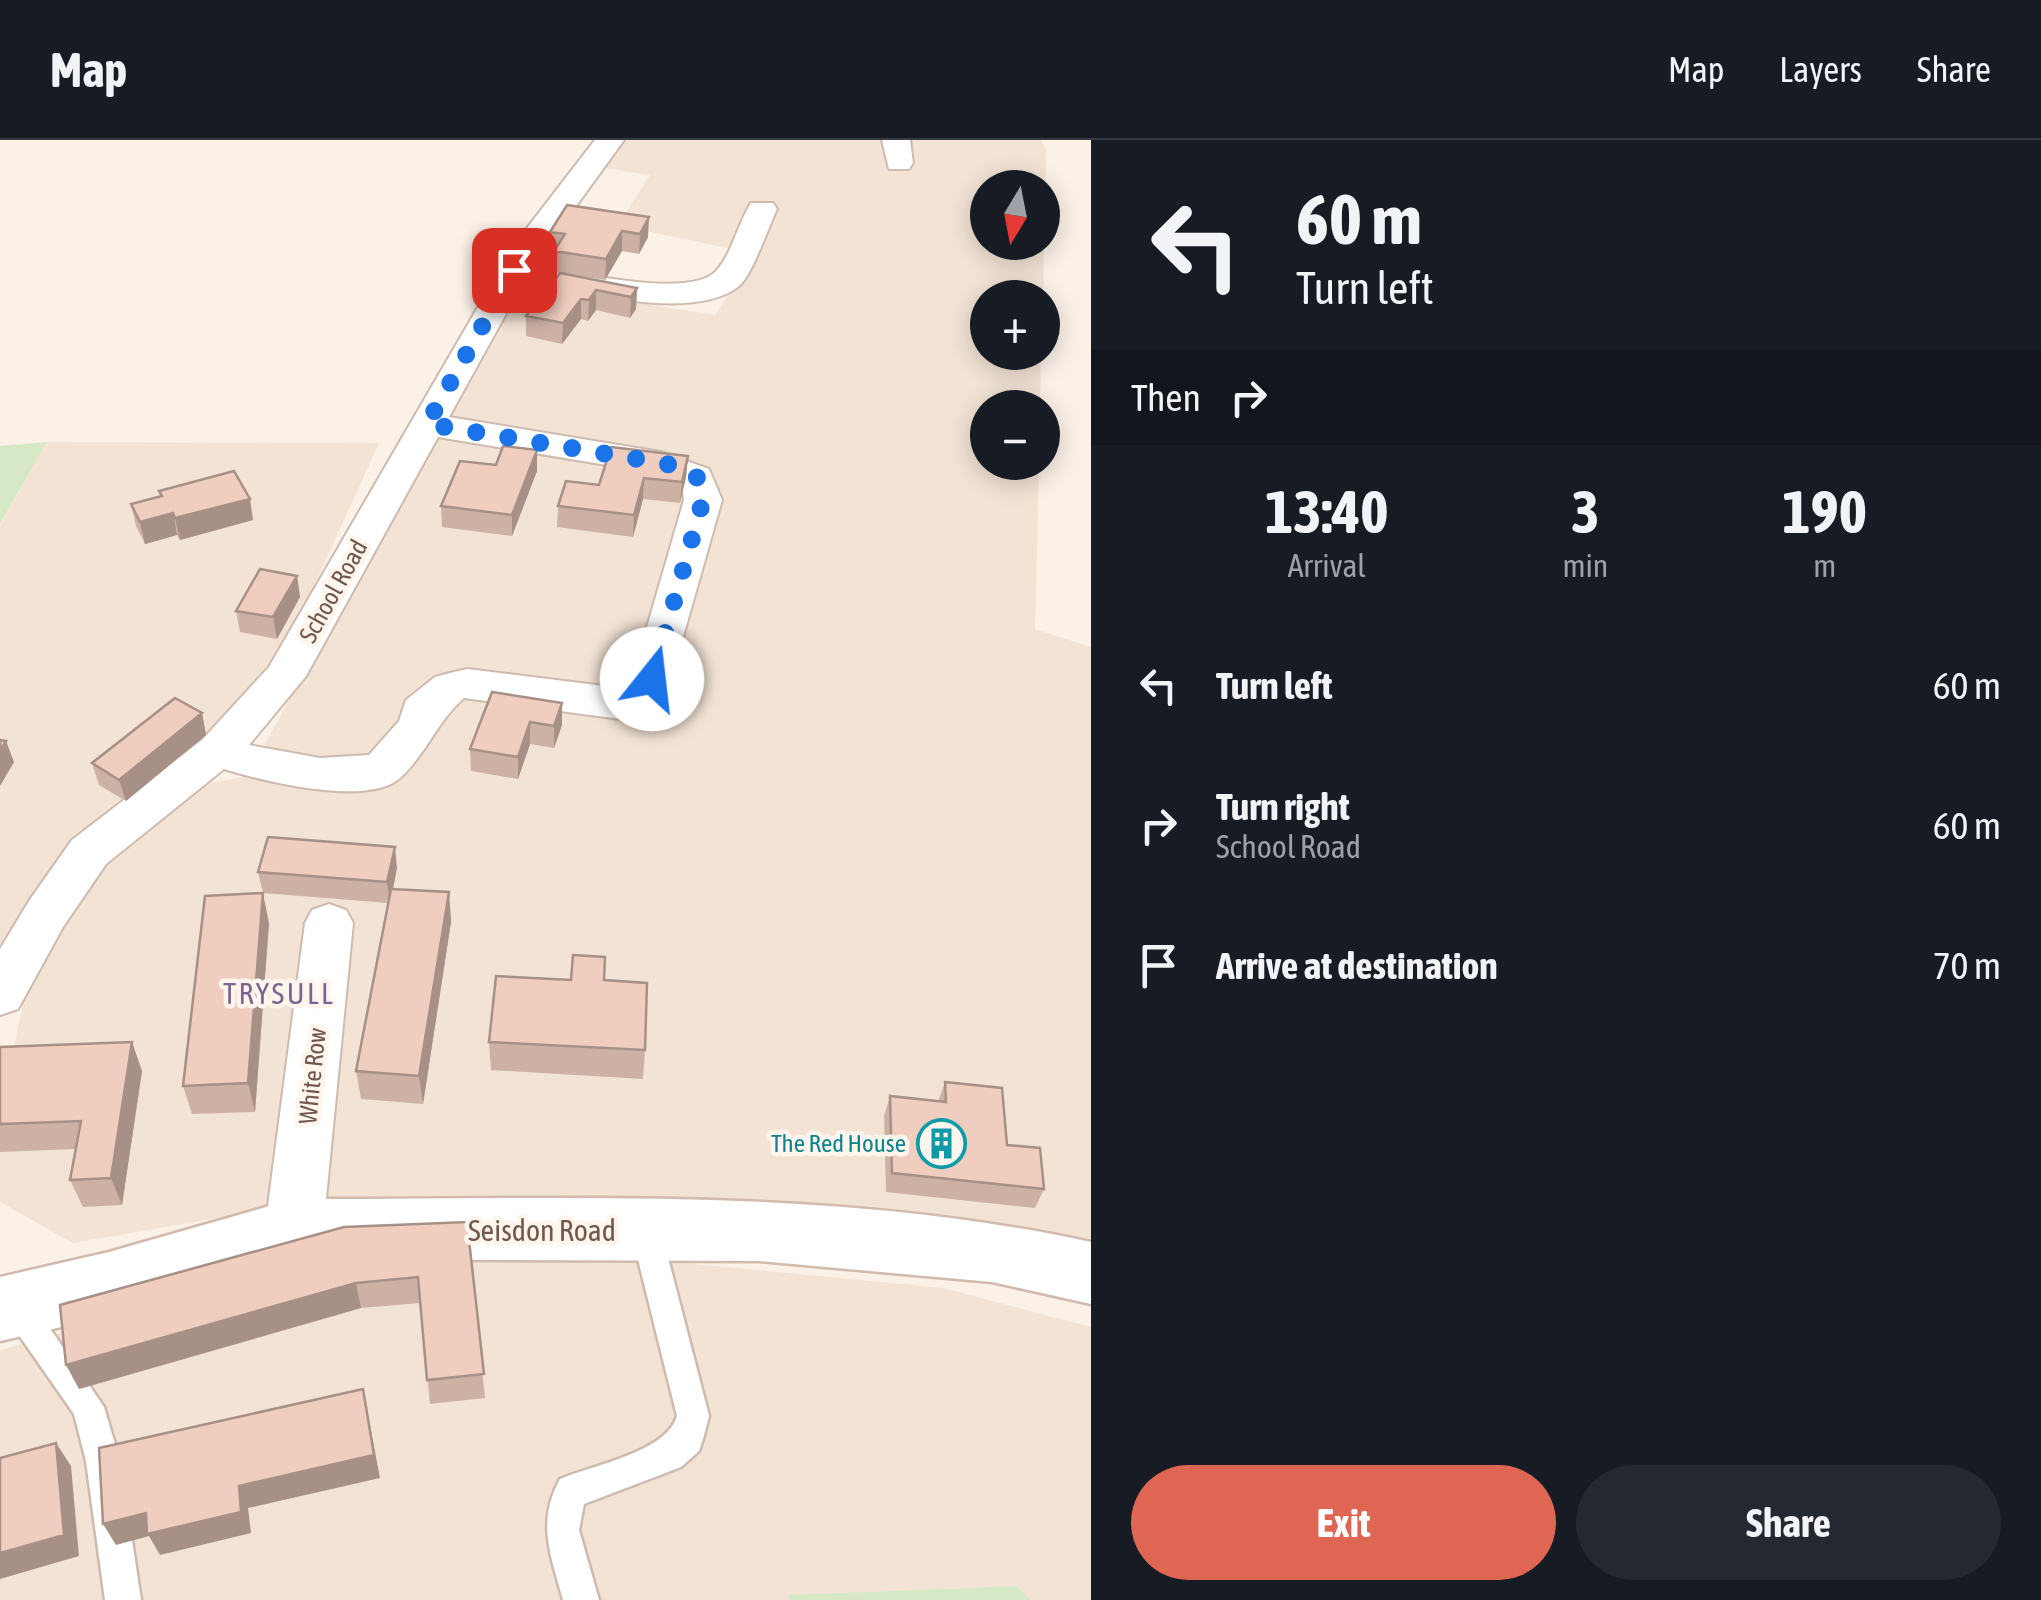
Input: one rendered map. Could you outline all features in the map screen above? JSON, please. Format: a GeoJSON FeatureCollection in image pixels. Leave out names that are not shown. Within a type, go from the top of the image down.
{"type":"FeatureCollection","features":[{"type":"Feature","properties":{"kind":"street","name":"School Road"},"geometry":{"type":"LineString","coordinates":[[0,994],[46,914],[89,852],[218,751],[285,676],[514,270],[610,140]]}},
{"type":"Feature","properties":{"kind":"street"},"geometry":{"type":"LineString","coordinates":[[514,270],[653,291],[701,290],[728,278],[762,209]]}},
{"type":"Feature","properties":{"kind":"street"},"geometry":{"type":"LineString","coordinates":[[218,751],[259,765],[335,777],[383,769],[420,724],[421,710],[450,686],[467,683],[636,706],[648,697],[703,500],[697,476],[690,469],[662,463],[427,424]]}},
{"type":"Feature","properties":{"kind":"street","name":"White Row"},"geometry":{"type":"LineString","coordinates":[[294,1229],[329,923]]}},
{"type":"Feature","properties":{"kind":"street","name":"Seisdon Road"},"geometry":{"type":"LineString","coordinates":[[8,1307],[109,1284],[294,1229],[759,1232],[992,1250],[1091,1273]]}},
{"type":"Feature","properties":{"kind":"lane"},"geometry":{"type":"LineString","coordinates":[[582,1600],[558,1518],[562,1504],[572,1491],[670,1454],[688,1439],[692,1416],[646,1231]]}},
{"type":"Feature","properties":{"kind":"lane"},"geometry":{"type":"LineString","coordinates":[[8,1307],[88,1407],[103,1461],[123,1600]]}},
{"type":"Feature","properties":{"kind":"shaded area"},"geometry":{"type":"Polygon","coordinates":[[[624,140],[1041,140],[1046,150],[1046,170],[970,170],[970,260],[1044,260],[1043,280],[970,280],[970,370],[1041,370],[1040,390],[970,390],[970,480],[1039,480],[1035,629],[1091,647],[1091,1250],[315,1201],[73,1243],[0,1202],[0,1115],[25,994],[96,870],[160,813],[212,783],[248,776],[417,462],[519,284],[715,315],[755,254],[618,225],[650,175],[599,167],[624,140]]]}},
{"type":"Feature","properties":{"kind":"shaded area"},"geometry":{"type":"Polygon","coordinates":[[[47,442],[379,443],[289,641],[252,695],[207,735],[0,956],[0,525],[47,442]]]}},
{"type":"Feature","properties":{"kind":"shaded area"},"geometry":{"type":"Polygon","coordinates":[[[558,1251],[943,1288],[1091,1327],[1091,1600],[1031,1600],[1016,1586],[789,1595],[789,1600],[0,1600],[0,1350],[349,1253],[558,1251]]]}},
{"type":"Feature","properties":{"kind":"green space"},"geometry":{"type":"Polygon","coordinates":[[[47,442],[0,524],[0,446],[47,442]]]}},
{"type":"Feature","properties":{"kind":"green space"},"geometry":{"type":"Polygon","coordinates":[[[1016,1586],[1031,1600],[789,1600],[788,1595],[1016,1586]]]}},
{"type":"Feature","properties":{"kind":"building"},"geometry":{"type":"Polygon","coordinates":[[[567,205],[649,217],[640,234],[622,231],[606,259],[554,251],[565,234],[550,232],[567,205]]]}},
{"type":"Feature","properties":{"kind":"building"},"geometry":{"type":"Polygon","coordinates":[[[560,273],[637,288],[631,297],[596,290],[589,300],[581,299],[563,323],[526,316],[560,273]]]}},
{"type":"Feature","properties":{"kind":"building"},"geometry":{"type":"Polygon","coordinates":[[[503,446],[537,450],[512,515],[441,506],[460,461],[496,465],[503,446]]]}},
{"type":"Feature","properties":{"kind":"building"},"geometry":{"type":"Polygon","coordinates":[[[611,447],[688,456],[682,482],[644,478],[634,515],[558,506],[566,481],[599,485],[611,447]]]}},
{"type":"Feature","properties":{"kind":"building"},"geometry":{"type":"Polygon","coordinates":[[[234,471],[250,499],[175,518],[173,513],[140,522],[131,504],[162,496],[159,491],[234,471]]]}},
{"type":"Feature","properties":{"kind":"building"},"geometry":{"type":"Polygon","coordinates":[[[260,569],[297,576],[273,617],[236,611],[260,569]]]}},
{"type":"Feature","properties":{"kind":"building"},"geometry":{"type":"Polygon","coordinates":[[[492,692],[562,703],[554,726],[530,722],[518,757],[470,749],[492,692]]]}},
{"type":"Feature","properties":{"kind":"building"},"geometry":{"type":"Polygon","coordinates":[[[175,698],[202,713],[119,780],[92,763],[175,698]]]}},
{"type":"Feature","properties":{"kind":"building"},"geometry":{"type":"Polygon","coordinates":[[[268,837],[395,847],[387,882],[258,872],[268,837]]]}},
{"type":"Feature","properties":{"kind":"building"},"geometry":{"type":"Polygon","coordinates":[[[391,889],[449,892],[419,1076],[356,1071],[391,889]]]}},
{"type":"Feature","properties":{"kind":"building"},"geometry":{"type":"Polygon","coordinates":[[[263,893],[248,1083],[183,1086],[205,896],[263,893]]]}},
{"type":"Feature","properties":{"kind":"building"},"geometry":{"type":"Polygon","coordinates":[[[573,955],[605,957],[604,980],[647,983],[645,1050],[489,1042],[496,976],[571,980],[573,955]]]}},
{"type":"Feature","properties":{"kind":"building"},"geometry":{"type":"Polygon","coordinates":[[[132,1042],[111,1178],[70,1180],[81,1121],[0,1124],[0,1047],[132,1042]]]}},
{"type":"Feature","properties":{"kind":"building","name":"The Red House"},"geometry":{"type":"Polygon","coordinates":[[[945,1082],[1002,1088],[1007,1145],[1040,1148],[1044,1189],[892,1173],[890,1096],[946,1102],[945,1082]]]}},
{"type":"Feature","properties":{"kind":"building"},"geometry":{"type":"Polygon","coordinates":[[[467,1222],[484,1374],[427,1380],[418,1277],[356,1283],[66,1365],[60,1305],[344,1227],[467,1222]]]}},
{"type":"Feature","properties":{"kind":"building"},"geometry":{"type":"Polygon","coordinates":[[[363,1389],[374,1455],[239,1486],[241,1512],[147,1534],[146,1513],[103,1524],[99,1448],[363,1389]]]}},
{"type":"Feature","properties":{"kind":"building"},"geometry":{"type":"Polygon","coordinates":[[[56,1443],[64,1535],[0,1553],[0,1458],[56,1443]]]}},
{"type":"Feature","properties":{"kind":"place","name":"The Red House"},"geometry":{"type":"Point","coordinates":[941,1143]}},
{"type":"Feature","properties":{"kind":"district","name":"TRYSULL"},"geometry":{"type":"Point","coordinates":[279,994]}},
{"type":"Feature","properties":{"kind":"route"},"geometry":{"type":"LineString","coordinates":[[514,270],[427,424],[662,463],[690,469],[697,476],[703,500],[652,679]]}}]}
